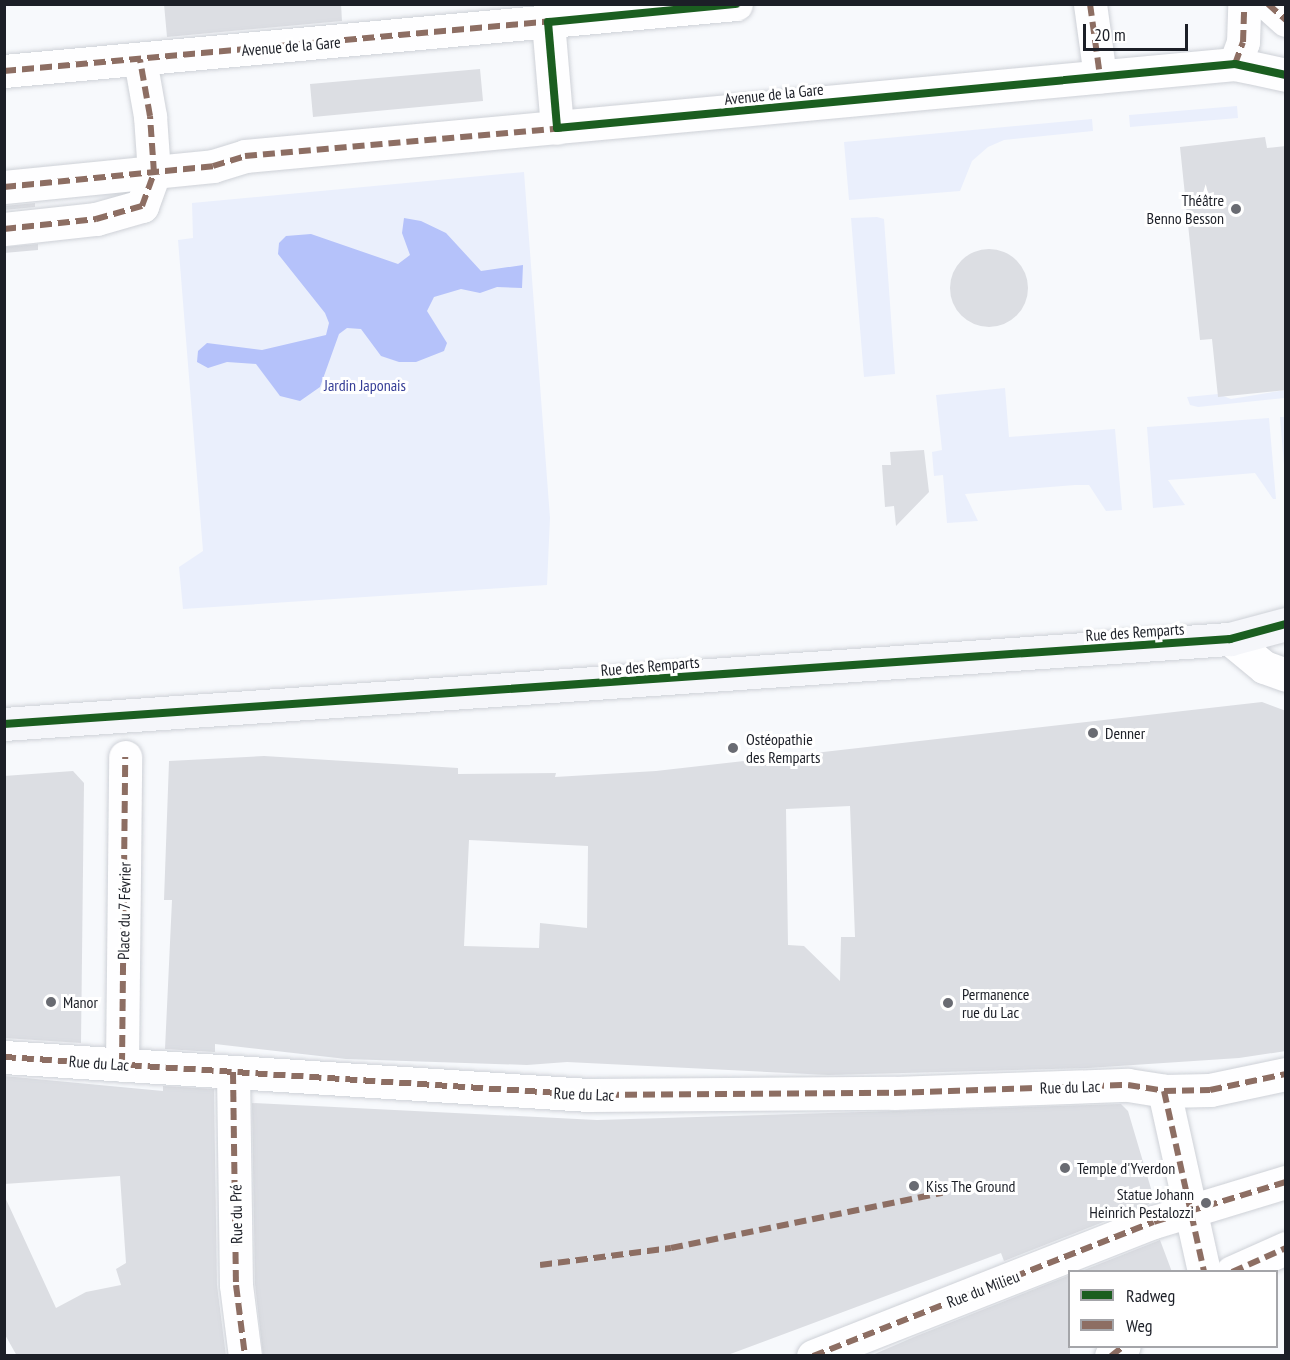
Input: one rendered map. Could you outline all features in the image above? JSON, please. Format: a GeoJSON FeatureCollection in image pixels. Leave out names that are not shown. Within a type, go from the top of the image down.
{"type":"FeatureCollection","features":[{"type":"Feature","properties":{"kind":"main road","name":"Rue des Remparts"},"geometry":{"type":"LineString","coordinates":[[8,726],[1230,639],[1286,624]]}},
{"type":"Feature","properties":{"kind":"street","name":"Avenue de la Gare"},"geometry":{"type":"LineString","coordinates":[[4,71],[736,4]]}},
{"type":"Feature","properties":{"kind":"street"},"geometry":{"type":"LineString","coordinates":[[1090,4],[1100,76]]}},
{"type":"Feature","properties":{"kind":"street"},"geometry":{"type":"LineString","coordinates":[[1235,64],[1243,42],[1244,4]]}},
{"type":"Feature","properties":{"kind":"street"},"geometry":{"type":"LineString","coordinates":[[1268,4],[1286,20]]}},
{"type":"Feature","properties":{"kind":"street"},"geometry":{"type":"LineString","coordinates":[[548,22],[557,128]]}},
{"type":"Feature","properties":{"kind":"street"},"geometry":{"type":"LineString","coordinates":[[4,229],[96,219],[142,206],[154,173],[150,116],[140,60]]}},
{"type":"Feature","properties":{"kind":"street","name":"Avenue de la Gare"},"geometry":{"type":"LineString","coordinates":[[4,187],[213,166],[245,156],[1235,64],[1286,75]]}},
{"type":"Feature","properties":{"kind":"street"},"geometry":{"type":"LineString","coordinates":[[1230,639],[1264,667],[1286,675]]}},
{"type":"Feature","properties":{"kind":"street","name":"Place du 7 Février"},"geometry":{"type":"LineString","coordinates":[[122,1065],[125,758]]}},
{"type":"Feature","properties":{"kind":"street","name":"Rue du Lac"},"geometry":{"type":"LineString","coordinates":[[4,1057],[589,1095],[894,1093],[1128,1085],[1164,1091],[1210,1090],[1286,1074]]}},
{"type":"Feature","properties":{"kind":"street","name":"Rue du Pré"},"geometry":{"type":"LineString","coordinates":[[233,1072],[236,1285],[244,1356]]}},
{"type":"Feature","properties":{"kind":"street"},"geometry":{"type":"LineString","coordinates":[[1164,1091],[1204,1270]]}},
{"type":"Feature","properties":{"kind":"street","name":"Rue du Milieu"},"geometry":{"type":"LineString","coordinates":[[813,1356],[1154,1222],[1286,1182]]}},
{"type":"Feature","properties":{"kind":"street"},"geometry":{"type":"LineString","coordinates":[[1236,1270],[1286,1248]]}},
{"type":"Feature","properties":{"kind":"green space"},"geometry":{"type":"Polygon","coordinates":[[[1237,106],[1238,118],[1130,127],[1129,115],[1237,106]]]}},
{"type":"Feature","properties":{"kind":"green space"},"geometry":{"type":"Polygon","coordinates":[[[1092,119],[1093,131],[1004,140],[988,147],[972,161],[960,191],[849,200],[844,142],[1092,119]]]}},
{"type":"Feature","properties":{"kind":"green space","name":"Jardin Japonais"},"geometry":{"type":"Polygon","coordinates":[[[524,172],[550,518],[547,585],[183,609],[179,567],[203,551],[178,240],[193,238],[192,203],[524,172]]]}},
{"type":"Feature","properties":{"kind":"green space"},"geometry":{"type":"Polygon","coordinates":[[[851,218],[884,219],[895,374],[864,377],[851,218]]]}},
{"type":"Feature","properties":{"kind":"green space"},"geometry":{"type":"Polygon","coordinates":[[[1005,388],[1009,437],[1115,429],[1122,510],[1106,511],[1089,485],[1075,485],[965,494],[978,521],[947,523],[943,475],[934,476],[932,452],[942,450],[936,395],[1005,388]]]}},
{"type":"Feature","properties":{"kind":"green space"},"geometry":{"type":"Polygon","coordinates":[[[1285,390],[1285,398],[1198,407],[1190,405],[1187,397],[1218,394],[1231,399],[1285,390]]]}},
{"type":"Feature","properties":{"kind":"green space"},"geometry":{"type":"Polygon","coordinates":[[[1280,417],[1285,417],[1285,477],[1280,417]]]}},
{"type":"Feature","properties":{"kind":"green space"},"geometry":{"type":"Polygon","coordinates":[[[1269,418],[1276,499],[1273,499],[1255,473],[1168,480],[1185,505],[1153,508],[1147,427],[1269,418]]]}},
{"type":"Feature","properties":{"kind":"water"},"geometry":{"type":"Polygon","coordinates":[[[404,218],[421,221],[446,233],[481,271],[523,265],[522,288],[497,287],[480,293],[461,289],[434,297],[427,311],[447,343],[444,351],[416,362],[399,362],[381,356],[361,329],[347,328],[339,334],[320,387],[300,401],[280,396],[256,364],[227,362],[208,368],[197,362],[198,351],[207,343],[262,350],[326,335],[329,323],[325,313],[278,254],[279,243],[286,236],[311,234],[398,264],[410,255],[402,233],[404,218]]]}},
{"type":"Feature","properties":{"kind":"building"},"geometry":{"type":"Polygon","coordinates":[[[164,4],[341,4],[342,21],[167,37],[164,4]]]}},
{"type":"Feature","properties":{"kind":"building"},"geometry":{"type":"Polygon","coordinates":[[[480,69],[483,101],[313,117],[310,84],[480,69]]]}},
{"type":"Feature","properties":{"kind":"building","name":"Théâtre Benno Besson"},"geometry":{"type":"Polygon","coordinates":[[[1265,137],[1267,148],[1286,146],[1286,390],[1218,397],[1212,339],[1200,340],[1180,147],[1265,137]]]}},
{"type":"Feature","properties":{"kind":"building"},"geometry":{"type":"Polygon","coordinates":[[[35,203],[35,207],[4,210],[4,206],[35,203]]]}},
{"type":"Feature","properties":{"kind":"building"},"geometry":{"type":"Polygon","coordinates":[[[38,244],[38,250],[4,253],[4,247],[38,244]]]}},
{"type":"Feature","properties":{"kind":"building"},"geometry":{"type":"Polygon","coordinates":[[[989,249],[1004,252],[1021,266],[1028,288],[1025,303],[1011,320],[989,327],[974,324],[957,310],[950,288],[953,273],[967,256],[989,249]]]}},
{"type":"Feature","properties":{"kind":"building"},"geometry":{"type":"Polygon","coordinates":[[[924,450],[929,492],[896,526],[894,506],[885,507],[882,465],[891,465],[890,452],[924,450]]]}},
{"type":"Feature","properties":{"kind":"building"},"geometry":{"type":"Polygon","coordinates":[[[1262,702],[1286,711],[1286,1051],[1239,1058],[1088,1068],[828,1075],[567,1062],[527,1065],[346,1059],[215,1044],[215,1052],[165,1049],[172,900],[164,900],[169,761],[264,756],[458,768],[458,774],[556,773],[555,777],[656,771],[1262,702]],[[850,806],[786,809],[788,945],[804,946],[840,981],[841,937],[855,937],[850,806]],[[469,840],[464,946],[539,948],[540,923],[587,928],[588,846],[469,840]]]}},
{"type":"Feature","properties":{"kind":"building"},"geometry":{"type":"Polygon","coordinates":[[[73,771],[84,783],[81,1043],[4,1038],[4,776],[73,771]]]}},
{"type":"Feature","properties":{"kind":"building"},"geometry":{"type":"Polygon","coordinates":[[[4,1076],[163,1091],[163,1086],[214,1089],[217,1285],[226,1356],[17,1356],[4,1333],[4,1195],[56,1308],[86,1292],[121,1285],[116,1269],[126,1263],[120,1176],[4,1184],[4,1076]]]}},
{"type":"Feature","properties":{"kind":"building"},"geometry":{"type":"Polygon","coordinates":[[[252,1103],[597,1120],[1121,1104],[1128,1111],[1152,1192],[1149,1204],[1004,1261],[1001,1253],[725,1356],[263,1356],[255,1284],[252,1103]]]}},
{"type":"Feature","properties":{"kind":"building"},"geometry":{"type":"Polygon","coordinates":[[[1160,1240],[1171,1270],[1084,1270],[1160,1240]]]}},
{"type":"Feature","properties":{"kind":"building"},"geometry":{"type":"Polygon","coordinates":[[[1068,1276],[1070,1356],[870,1356],[1068,1276]]]}},
{"type":"Feature","properties":{"kind":"marked path"},"geometry":{"type":"LineString","coordinates":[[1090,4],[1100,76]]}},
{"type":"Feature","properties":{"kind":"marked path"},"geometry":{"type":"LineString","coordinates":[[1235,64],[1243,42],[1244,4]]}},
{"type":"Feature","properties":{"kind":"marked path"},"geometry":{"type":"LineString","coordinates":[[1268,4],[1286,20]]}},
{"type":"Feature","properties":{"kind":"marked path"},"geometry":{"type":"LineString","coordinates":[[4,71],[553,21]]}},
{"type":"Feature","properties":{"kind":"marked path"},"geometry":{"type":"LineString","coordinates":[[4,229],[96,219],[142,206],[154,173],[150,116],[140,60]]}},
{"type":"Feature","properties":{"kind":"marked path"},"geometry":{"type":"LineString","coordinates":[[4,187],[213,166],[245,156],[562,128]]}},
{"type":"Feature","properties":{"kind":"marked path"},"geometry":{"type":"LineString","coordinates":[[122,1065],[125,757]]}},
{"type":"Feature","properties":{"kind":"marked path"},"geometry":{"type":"LineString","coordinates":[[4,1057],[589,1095],[894,1093],[1128,1085],[1164,1091],[1210,1090],[1286,1074]]}},
{"type":"Feature","properties":{"kind":"marked path"},"geometry":{"type":"LineString","coordinates":[[233,1072],[236,1285],[245,1356]]}},
{"type":"Feature","properties":{"kind":"marked path"},"geometry":{"type":"LineString","coordinates":[[1164,1091],[1204,1270]]}},
{"type":"Feature","properties":{"kind":"marked path"},"geometry":{"type":"LineString","coordinates":[[813,1356],[1154,1222],[1286,1182]]}},
{"type":"Feature","properties":{"kind":"marked path"},"geometry":{"type":"LineString","coordinates":[[540,1265],[671,1248],[942,1193]]}},
{"type":"Feature","properties":{"kind":"marked path"},"geometry":{"type":"LineString","coordinates":[[1236,1270],[1286,1248]]}},
{"type":"Feature","properties":{"kind":"marked path"},"geometry":{"type":"LineString","coordinates":[[1111,1356],[1121,1348]]}},
{"type":"Feature","properties":{"kind":"cycle path"},"geometry":{"type":"LineString","coordinates":[[736,4],[548,22],[557,128],[1235,64],[1286,75]]}},
{"type":"Feature","properties":{"kind":"cycle path"},"geometry":{"type":"LineString","coordinates":[[4,724],[1230,639],[1286,624]]}},
{"type":"Feature","properties":{"kind":"place","name":"Théâtre Benno Besson"},"geometry":{"type":"Point","coordinates":[1236,209]}},
{"type":"Feature","properties":{"kind":"place","name":"Denner"},"geometry":{"type":"Point","coordinates":[1093,733]}},
{"type":"Feature","properties":{"kind":"place","name":"Ostéopathie des Remparts"},"geometry":{"type":"Point","coordinates":[733,748]}},
{"type":"Feature","properties":{"kind":"place","name":"Manor"},"geometry":{"type":"Point","coordinates":[51,1002]}},
{"type":"Feature","properties":{"kind":"place","name":"Permanence rue du Lac"},"geometry":{"type":"Point","coordinates":[948,1003]}},
{"type":"Feature","properties":{"kind":"place","name":"Temple d'Yverdon"},"geometry":{"type":"Point","coordinates":[1065,1168]}},
{"type":"Feature","properties":{"kind":"place","name":"Kiss The Ground"},"geometry":{"type":"Point","coordinates":[914,1186]}},
{"type":"Feature","properties":{"kind":"place","name":"Statue Johann Heinrich Pestalozzi"},"geometry":{"type":"Point","coordinates":[1206,1203]}}]}
